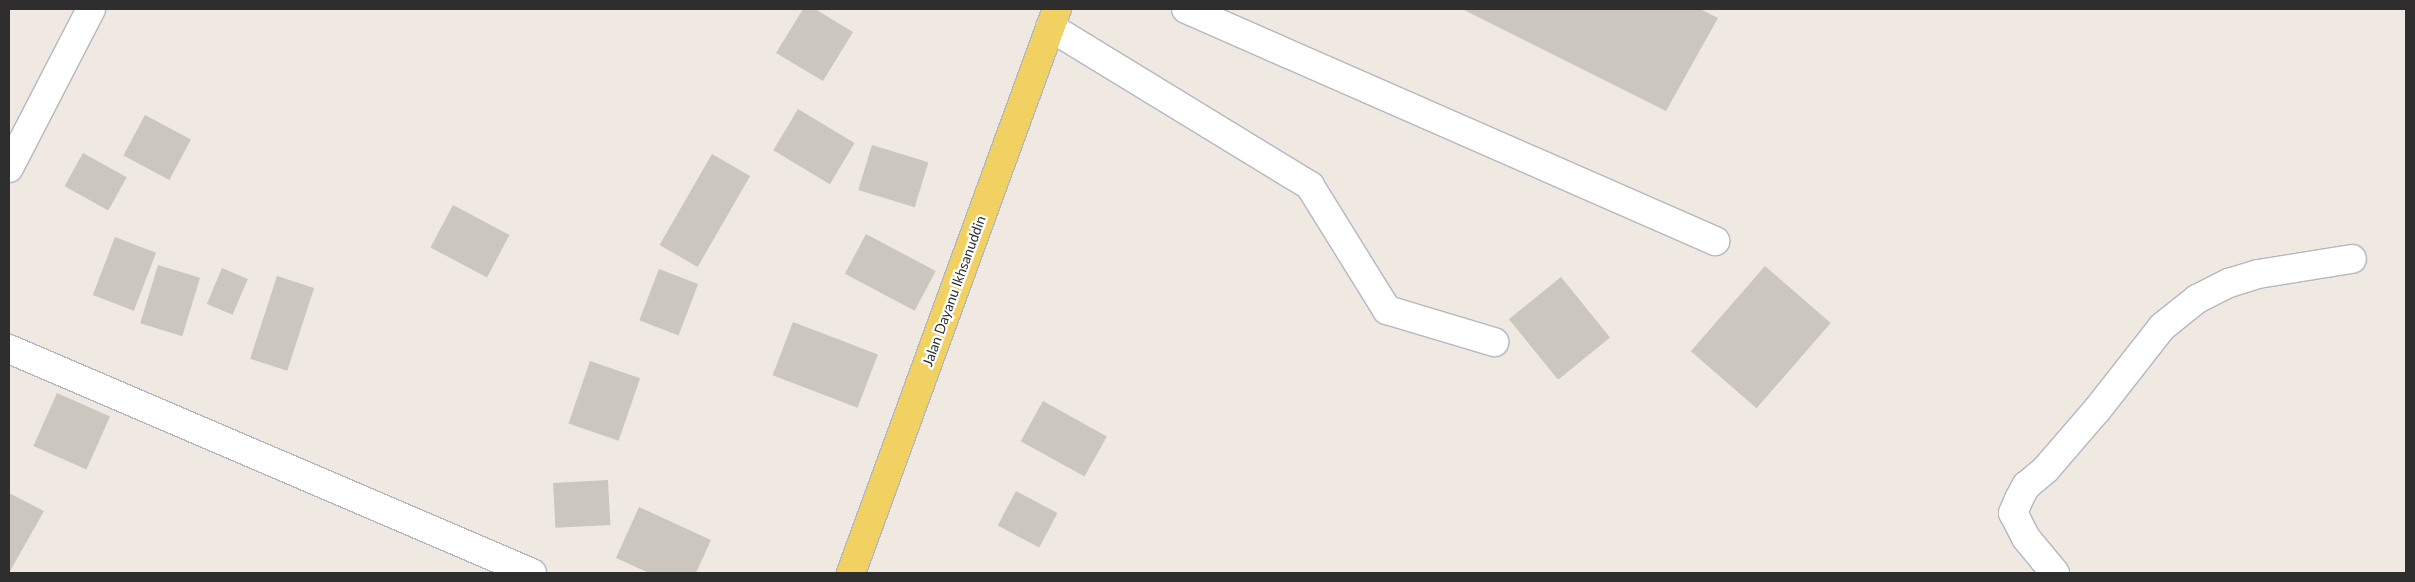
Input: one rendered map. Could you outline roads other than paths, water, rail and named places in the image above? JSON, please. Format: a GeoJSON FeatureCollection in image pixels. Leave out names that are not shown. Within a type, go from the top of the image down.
{"type":"FeatureCollection","features":[{"type":"Feature","properties":{"kind":"main road","name":"Jalan Dayanu Ikhsanuddin"},"geometry":{"type":"LineString","coordinates":[[851,573],[1054,18]]}},
{"type":"Feature","properties":{"kind":"street"},"geometry":{"type":"LineString","coordinates":[[9,168],[91,9]]}},
{"type":"Feature","properties":{"kind":"street"},"geometry":{"type":"LineString","coordinates":[[1186,9],[1716,241]]}},
{"type":"Feature","properties":{"kind":"street"},"geometry":{"type":"LineString","coordinates":[[1054,18],[1310,186],[1387,310],[1494,342]]}},
{"type":"Feature","properties":{"kind":"street"},"geometry":{"type":"LineString","coordinates":[[2055,573],[2026,538],[2013,513],[2019,499],[2026,486],[2046,469],[2097,410],[2162,327],[2197,299],[2229,283],[2258,274],[2352,259]]}},
{"type":"Feature","properties":{"kind":"street"},"geometry":{"type":"LineString","coordinates":[[9,349],[532,573]]}}]}
